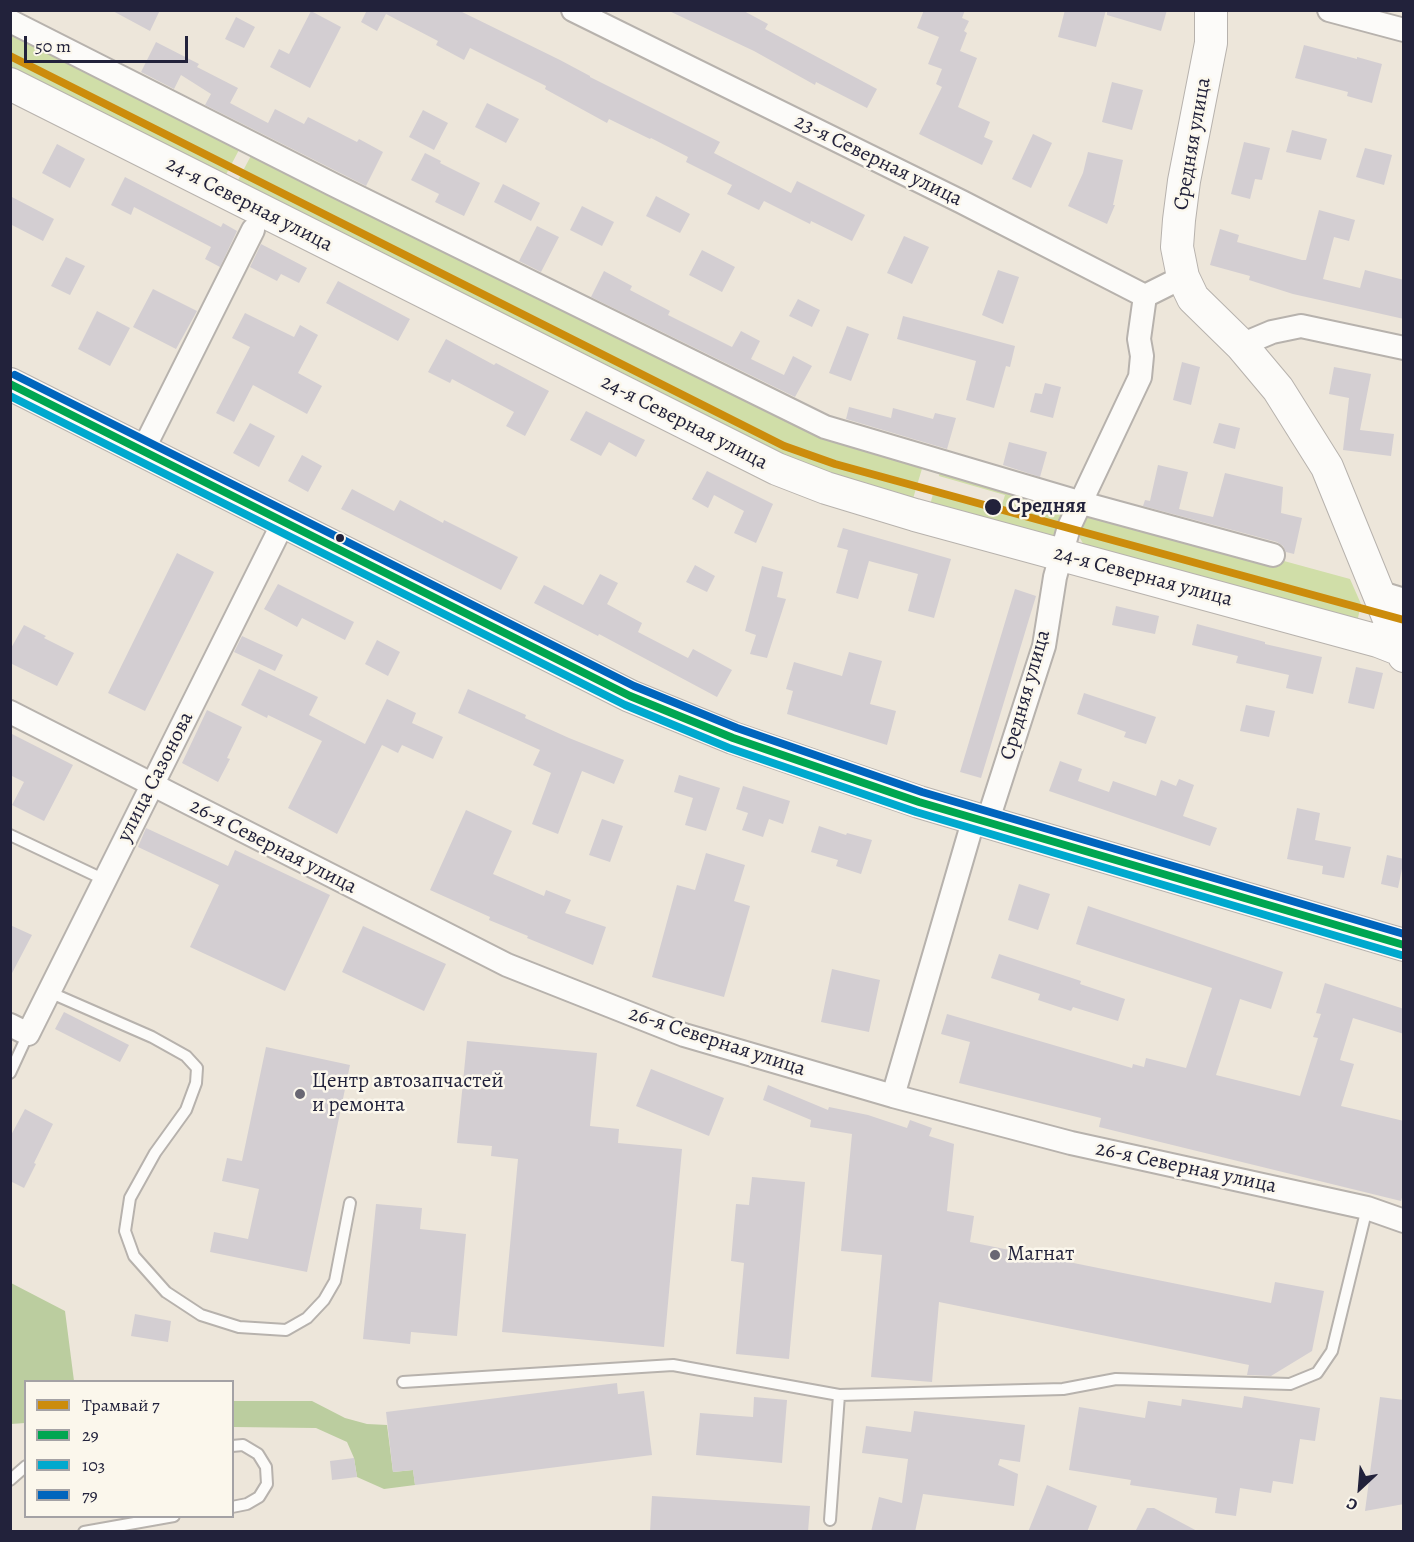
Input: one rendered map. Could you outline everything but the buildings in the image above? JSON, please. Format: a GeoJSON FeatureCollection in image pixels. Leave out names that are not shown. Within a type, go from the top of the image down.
{"type":"FeatureCollection","features":[{"type":"Feature","properties":{"kind":"main road","name":"Средняя улица"},"geometry":{"type":"LineString","coordinates":[[1211,10],[1211,43],[1184,181],[1179,220],[1177,247],[1183,277],[1193,298],[1241,345],[1278,389],[1327,467],[1391,596],[1402,653]]}},
{"type":"Feature","properties":{"kind":"main road","name":"24-я Северная улица"},"geometry":{"type":"LineString","coordinates":[[10,84],[777,469],[826,488],[915,515],[1378,641],[1402,653]]}},
{"type":"Feature","properties":{"kind":"main road"},"geometry":{"type":"LineString","coordinates":[[10,384],[630,696],[734,738],[919,802],[1404,945]]}},
{"type":"Feature","properties":{"kind":"street","name":"23-я Северная улица"},"geometry":{"type":"LineString","coordinates":[[573,10],[1145,296]]}},
{"type":"Feature","properties":{"kind":"street"},"geometry":{"type":"LineString","coordinates":[[1329,10],[1404,30]]}},
{"type":"Feature","properties":{"kind":"street"},"geometry":{"type":"LineString","coordinates":[[10,21],[825,427],[1082,503],[1273,555]]}},
{"type":"Feature","properties":{"kind":"street"},"geometry":{"type":"LineString","coordinates":[[143,450],[253,231]]}},
{"type":"Feature","properties":{"kind":"street"},"geometry":{"type":"LineString","coordinates":[[1145,296],[1183,277]]}},
{"type":"Feature","properties":{"kind":"street","name":"Средняя улица"},"geometry":{"type":"LineString","coordinates":[[893,1096],[980,820],[1044,646],[1060,554],[1069,527],[1140,377],[1142,356],[1139,339],[1145,296]]}},
{"type":"Feature","properties":{"kind":"street"},"geometry":{"type":"LineString","coordinates":[[1241,345],[1272,332],[1301,326],[1404,348]]}},
{"type":"Feature","properties":{"kind":"street","name":"улица Сазонова"},"geometry":{"type":"LineString","coordinates":[[19,1030],[49,992],[284,520]]}},
{"type":"Feature","properties":{"kind":"street","name":"26-я Северная улица"},"geometry":{"type":"LineString","coordinates":[[10,712],[507,965],[684,1035],[893,1096],[1071,1143],[1367,1208],[1404,1221]]}},
{"type":"Feature","properties":{"kind":"lane"},"geometry":{"type":"LineString","coordinates":[[10,835],[105,880]]}},
{"type":"Feature","properties":{"kind":"lane"},"geometry":{"type":"LineString","coordinates":[[49,992],[152,1037],[186,1056],[196,1068],[196,1083],[186,1110],[155,1153],[130,1198],[125,1231],[134,1256],[166,1292],[201,1315],[239,1327],[285,1330],[307,1318],[324,1300],[334,1281],[350,1203]]}},
{"type":"Feature","properties":{"kind":"lane"},"geometry":{"type":"LineString","coordinates":[[10,1073],[19,1030]]}},
{"type":"Feature","properties":{"kind":"lane"},"geometry":{"type":"LineString","coordinates":[[403,1382],[674,1365],[839,1395],[1063,1389],[1116,1379],[1290,1384],[1317,1373],[1332,1351],[1367,1208]]}},
{"type":"Feature","properties":{"kind":"lane"},"geometry":{"type":"LineString","coordinates":[[830,1520],[839,1395]]}},
{"type":"Feature","properties":{"kind":"lane"},"geometry":{"type":"LineString","coordinates":[[234,1446],[243,1445],[258,1454],[266,1467],[267,1484],[259,1497],[247,1504],[234,1507]]}},
{"type":"Feature","properties":{"kind":"lane"},"geometry":{"type":"LineString","coordinates":[[10,1480],[24,1468]]}},
{"type":"Feature","properties":{"kind":"lane"},"geometry":{"type":"LineString","coordinates":[[84,1532],[163,1518]]}},
{"type":"Feature","properties":{"kind":"green space"},"geometry":{"type":"Polygon","coordinates":[[[10,33],[240,148],[221,184],[11,76],[10,33]]]}},
{"type":"Feature","properties":{"kind":"green space"},"geometry":{"type":"Polygon","coordinates":[[[254,150],[924,462],[912,502],[823,475],[236,184],[254,150]]]}},
{"type":"Feature","properties":{"kind":"green space"},"geometry":{"type":"Polygon","coordinates":[[[941,467],[1058,501],[1064,511],[1057,532],[1048,539],[929,509],[934,490],[1001,508],[1005,495],[939,476],[941,467]]]}},
{"type":"Feature","properties":{"kind":"green space"},"geometry":{"type":"Polygon","coordinates":[[[1086,514],[1273,558],[1350,579],[1361,604],[1358,618],[1351,621],[1086,549],[1080,538],[1079,522],[1086,514]]]}},
{"type":"Feature","properties":{"kind":"green space"},"geometry":{"type":"Polygon","coordinates":[[[11,1283],[65,1311],[74,1380],[24,1380],[24,1423],[11,1424],[11,1283]]]}},
{"type":"Feature","properties":{"kind":"green space"},"geometry":{"type":"Polygon","coordinates":[[[234,1401],[312,1401],[345,1418],[367,1424],[387,1425],[393,1472],[413,1470],[415,1485],[384,1489],[357,1477],[354,1458],[347,1442],[316,1428],[234,1427],[234,1401]]]}},
{"type":"Feature","properties":{"kind":"tram line","name":"7"},"geometry":{"type":"LineString","coordinates":[[10,56],[784,446],[835,464],[1404,620]]}},
{"type":"Feature","properties":{"kind":"transit line","name":"79"},"geometry":{"type":"LineString","coordinates":[[15,375],[634,686],[737,728],[922,792],[1404,934]]}},
{"type":"Feature","properties":{"kind":"transit line","name":"29"},"geometry":{"type":"LineString","coordinates":[[10,384],[630,696],[733,738],[919,802],[1404,945]]}},
{"type":"Feature","properties":{"kind":"transit line","name":"103"},"geometry":{"type":"LineString","coordinates":[[10,396],[625,705],[729,748],[916,812],[1401,955]]}},
{"type":"Feature","properties":{"kind":"place","name":"Средняя"},"geometry":{"type":"Point","coordinates":[993,507]}},
{"type":"Feature","properties":{"kind":"place","name":"Центр автозапчастей и ремонта"},"geometry":{"type":"Point","coordinates":[300,1094]}},
{"type":"Feature","properties":{"kind":"place","name":"Магнат"},"geometry":{"type":"Point","coordinates":[995,1255]}}]}
